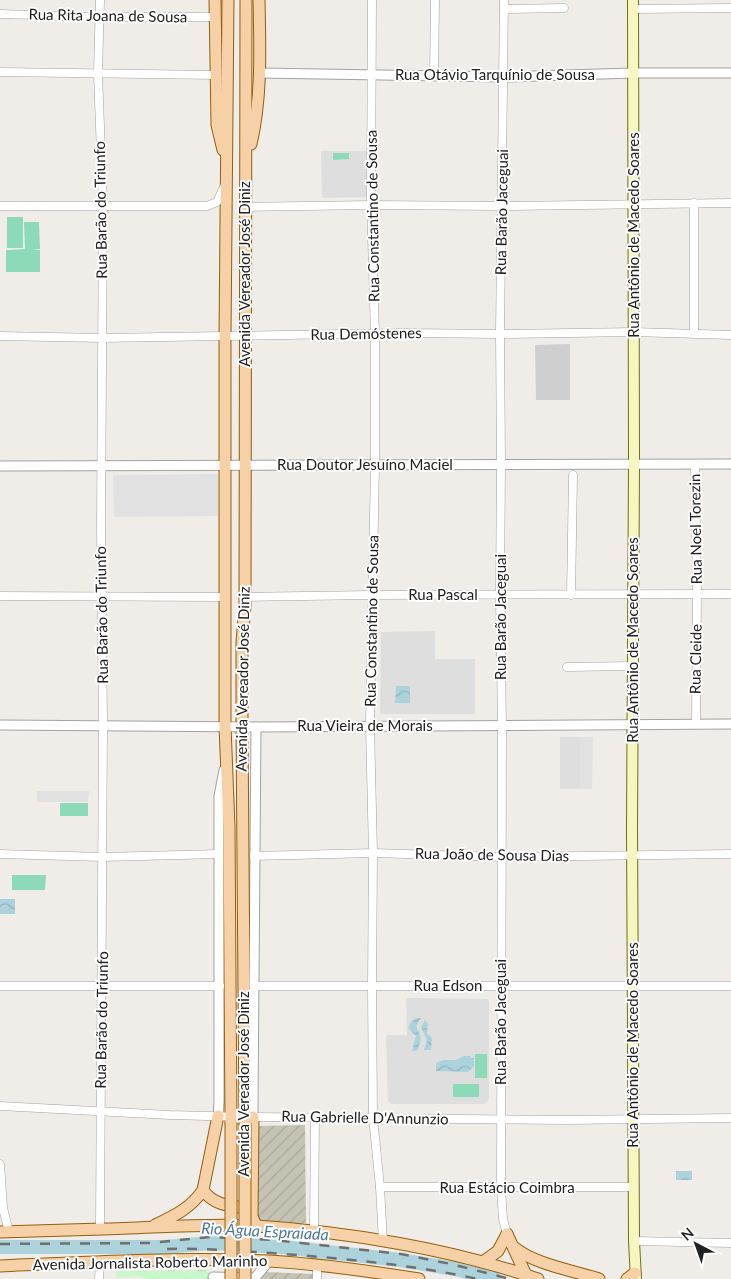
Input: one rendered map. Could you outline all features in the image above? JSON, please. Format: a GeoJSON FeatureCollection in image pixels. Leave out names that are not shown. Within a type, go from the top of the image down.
{"type":"FeatureCollection","features":[{"type":"Feature","properties":{"kind":"main road"},"geometry":{"type":"LineString","coordinates":[[215,0],[217,125],[227,168]]}},
{"type":"Feature","properties":{"kind":"main road","name":"Avenida Vereador José Diniz"},"geometry":{"type":"LineString","coordinates":[[228,0],[225,336],[225,726],[229,826],[231,1279]]}},
{"type":"Feature","properties":{"kind":"main road","name":"Avenida Vereador José Diniz"},"geometry":{"type":"LineString","coordinates":[[246,0],[245,597],[242,642],[242,726],[251,1279]]}},
{"type":"Feature","properties":{"kind":"main road"},"geometry":{"type":"LineString","coordinates":[[246,158],[252,140],[260,73],[259,0]]}},
{"type":"Feature","properties":{"kind":"main road","name":"Rua Antônio de Macedo Soares"},"geometry":{"type":"LineString","coordinates":[[633,4],[633,1277]]}},
{"type":"Feature","properties":{"kind":"main road"},"geometry":{"type":"LineString","coordinates":[[151,1227],[183,1211],[197,1199],[203,1190],[218,1116]]}},
{"type":"Feature","properties":{"kind":"main road"},"geometry":{"type":"LineString","coordinates":[[248,1119],[252,1216],[256,1226]]}},
{"type":"Feature","properties":{"kind":"main road"},"geometry":{"type":"LineString","coordinates":[[203,1190],[215,1202],[246,1208],[252,1203]]}},
{"type":"Feature","properties":{"kind":"main road"},"geometry":{"type":"LineString","coordinates":[[4,1232],[256,1226],[314,1231],[383,1242],[483,1262],[538,1279]]}},
{"type":"Feature","properties":{"kind":"main road"},"geometry":{"type":"LineString","coordinates":[[483,1262],[498,1251],[507,1234]]}},
{"type":"Feature","properties":{"kind":"main road"},"geometry":{"type":"LineString","coordinates":[[507,1234],[526,1275]]}},
{"type":"Feature","properties":{"kind":"main road"},"geometry":{"type":"LineString","coordinates":[[515,1248],[540,1261],[599,1279]]}},
{"type":"Feature","properties":{"kind":"main road","name":"Avenida Jornalista Roberto Marinho"},"geometry":{"type":"LineString","coordinates":[[0,1266],[207,1260],[269,1261],[419,1279]]}},
{"type":"Feature","properties":{"kind":"street","name":"Rua Barão do Triunfo"},"geometry":{"type":"LineString","coordinates":[[100,0],[98,73],[102,206],[103,726],[100,1229]]}},
{"type":"Feature","properties":{"kind":"street","name":"Rua Constantino de Sousa"},"geometry":{"type":"LineString","coordinates":[[372,0],[371,205],[376,334],[376,465],[370,726],[373,853],[372,986],[374,1117],[383,1242]]}},
{"type":"Feature","properties":{"kind":"street"},"geometry":{"type":"LineString","coordinates":[[434,76],[436,0]]}},
{"type":"Feature","properties":{"kind":"street"},"geometry":{"type":"LineString","coordinates":[[504,4],[564,8]]}},
{"type":"Feature","properties":{"kind":"street","name":"Rua Barão Jaceguai"},"geometry":{"type":"LineString","coordinates":[[504,4],[500,334],[502,726],[501,1188],[503,1219],[507,1234]]}},
{"type":"Feature","properties":{"kind":"street"},"geometry":{"type":"LineString","coordinates":[[633,4],[731,8]]}},
{"type":"Feature","properties":{"kind":"street","name":"Rua Rita Joana de Sousa"},"geometry":{"type":"LineString","coordinates":[[0,14],[99,17],[215,17]]}},
{"type":"Feature","properties":{"kind":"street"},"geometry":{"type":"LineString","coordinates":[[0,72],[216,75]]}},
{"type":"Feature","properties":{"kind":"street","name":"Rua Otávio Tarquínio de Sousa"},"geometry":{"type":"LineString","coordinates":[[260,73],[504,77],[633,73],[731,73]]}},
{"type":"Feature","properties":{"kind":"street"},"geometry":{"type":"LineString","coordinates":[[0,206],[207,206],[212,205],[220,198],[226,180]]}},
{"type":"Feature","properties":{"kind":"street"},"geometry":{"type":"LineString","coordinates":[[694,203],[694,334]]}},
{"type":"Feature","properties":{"kind":"street"},"geometry":{"type":"LineString","coordinates":[[245,207],[731,203]]}},
{"type":"Feature","properties":{"kind":"street","name":"Rua Demóstenes"},"geometry":{"type":"LineString","coordinates":[[0,336],[102,338],[634,332],[731,335]]}},
{"type":"Feature","properties":{"kind":"street","name":"Rua Noel Torezin"},"geometry":{"type":"LineString","coordinates":[[695,464],[697,594]]}},
{"type":"Feature","properties":{"kind":"street","name":"Rua Doutor Jesuíno Maciel"},"geometry":{"type":"LineString","coordinates":[[0,466],[731,464]]}},
{"type":"Feature","properties":{"kind":"street"},"geometry":{"type":"LineString","coordinates":[[570,595],[573,475]]}},
{"type":"Feature","properties":{"kind":"street","name":"Rua Cleide"},"geometry":{"type":"LineString","coordinates":[[696,724],[697,594]]}},
{"type":"Feature","properties":{"kind":"street","name":"Rua Pascal"},"geometry":{"type":"LineString","coordinates":[[245,597],[731,594]]}},
{"type":"Feature","properties":{"kind":"street"},"geometry":{"type":"LineString","coordinates":[[0,596],[226,597]]}},
{"type":"Feature","properties":{"kind":"street"},"geometry":{"type":"LineString","coordinates":[[568,666],[633,666]]}},
{"type":"Feature","properties":{"kind":"street","name":"Rua Vieira de Morais"},"geometry":{"type":"LineString","coordinates":[[0,725],[256,727],[731,724]]}},
{"type":"Feature","properties":{"kind":"street","name":"Avenida Vereador José Diniz"},"geometry":{"type":"LineString","coordinates":[[248,1119],[255,986],[254,856],[256,727]]}},
{"type":"Feature","properties":{"kind":"street","name":"Avenida Vereador José Diniz"},"geometry":{"type":"LineString","coordinates":[[218,1116],[220,986],[219,796],[226,760]]}},
{"type":"Feature","properties":{"kind":"street","name":"Rua João de Sousa Dias"},"geometry":{"type":"LineString","coordinates":[[254,856],[373,853],[502,857],[731,854]]}},
{"type":"Feature","properties":{"kind":"street"},"geometry":{"type":"LineString","coordinates":[[0,854],[103,857],[219,854]]}},
{"type":"Feature","properties":{"kind":"street"},"geometry":{"type":"LineString","coordinates":[[0,986],[220,986]]}},
{"type":"Feature","properties":{"kind":"street","name":"Rua Edson"},"geometry":{"type":"LineString","coordinates":[[255,986],[731,986]]}},
{"type":"Feature","properties":{"kind":"street","name":"Rua Gabrielle D'Annunzio"},"geometry":{"type":"LineString","coordinates":[[0,1106],[218,1116],[231,1120],[315,1117],[567,1120],[731,1118]]}},
{"type":"Feature","properties":{"kind":"street"},"geometry":{"type":"LineString","coordinates":[[314,1231],[315,1117]]}},
{"type":"Feature","properties":{"kind":"street"},"geometry":{"type":"LineString","coordinates":[[0,1164],[4,1232]]}},
{"type":"Feature","properties":{"kind":"street","name":"Rua Estácio Coimbra"},"geometry":{"type":"LineString","coordinates":[[380,1187],[633,1187]]}},
{"type":"Feature","properties":{"kind":"street"},"geometry":{"type":"LineString","coordinates":[[634,1241],[731,1244]]}},
{"type":"Feature","properties":{"kind":"street"},"geometry":{"type":"LineString","coordinates":[[207,1260],[213,1278],[251,1279],[269,1261]]}},
{"type":"Feature","properties":{"kind":"street"},"geometry":{"type":"LineString","coordinates":[[99,1279],[100,1262]]}},
{"type":"Feature","properties":{"kind":"street"},"geometry":{"type":"LineString","coordinates":[[317,1266],[317,1279]]}},
{"type":"Feature","properties":{"kind":"shaded area"},"geometry":{"type":"Polygon","coordinates":[[[321,151],[367,151],[368,197],[322,198],[321,151]]]}},
{"type":"Feature","properties":{"kind":"shaded area"},"geometry":{"type":"Polygon","coordinates":[[[570,344],[570,400],[536,400],[535,345],[570,344]]]}},
{"type":"Feature","properties":{"kind":"shaded area"},"geometry":{"type":"Polygon","coordinates":[[[218,474],[218,516],[114,517],[113,475],[218,474]]]}},
{"type":"Feature","properties":{"kind":"shaded area"},"geometry":{"type":"Polygon","coordinates":[[[435,631],[435,659],[475,659],[475,714],[380,714],[381,632],[435,631]]]}},
{"type":"Feature","properties":{"kind":"shaded area"},"geometry":{"type":"Polygon","coordinates":[[[560,737],[580,737],[580,789],[560,789],[560,737]]]}},
{"type":"Feature","properties":{"kind":"shaded area"},"geometry":{"type":"Polygon","coordinates":[[[580,737],[593,737],[592,789],[580,789],[580,737]]]}},
{"type":"Feature","properties":{"kind":"shaded area"},"geometry":{"type":"Polygon","coordinates":[[[37,791],[89,791],[88,802],[37,802],[37,791]]]}},
{"type":"Feature","properties":{"kind":"shaded area"},"geometry":{"type":"Polygon","coordinates":[[[406,998],[487,999],[489,1001],[489,1098],[487,1102],[483,1104],[391,1104],[388,1102],[386,1035],[407,1035],[406,998]]]}},
{"type":"Feature","properties":{"kind":"shaded area"},"geometry":{"type":"Polygon","coordinates":[[[305,1125],[306,1223],[258,1224],[258,1126],[305,1125]]]}},
{"type":"Feature","properties":{"kind":"shaded area"},"geometry":{"type":"Polygon","coordinates":[[[266,1272],[314,1274],[314,1279],[259,1279],[266,1272]]]}},
{"type":"Feature","properties":{"kind":"green space"},"geometry":{"type":"Polygon","coordinates":[[[333,153],[349,153],[349,159],[333,160],[333,153]]]}},
{"type":"Feature","properties":{"kind":"green space"},"geometry":{"type":"Polygon","coordinates":[[[7,217],[23,217],[23,248],[7,248],[7,217]]]}},
{"type":"Feature","properties":{"kind":"green space"},"geometry":{"type":"Polygon","coordinates":[[[24,222],[39,222],[40,249],[33,249],[40,250],[40,272],[6,272],[6,250],[25,249],[24,222]]]}},
{"type":"Feature","properties":{"kind":"green space"},"geometry":{"type":"Polygon","coordinates":[[[60,803],[88,803],[88,816],[60,816],[60,803]]]}},
{"type":"Feature","properties":{"kind":"green space"},"geometry":{"type":"Polygon","coordinates":[[[12,875],[46,875],[45,890],[12,890],[12,875]]]}},
{"type":"Feature","properties":{"kind":"green space"},"geometry":{"type":"Polygon","coordinates":[[[475,1054],[487,1054],[487,1078],[475,1078],[475,1054]]]}},
{"type":"Feature","properties":{"kind":"green space"},"geometry":{"type":"Polygon","coordinates":[[[453,1084],[479,1084],[479,1097],[453,1097],[453,1084]]]}},
{"type":"Feature","properties":{"kind":"green space"},"geometry":{"type":"Polygon","coordinates":[[[207,1270],[212,1279],[146,1279],[137,1276],[116,1278],[116,1271],[207,1270]]]}},
{"type":"Feature","properties":{"kind":"water"},"geometry":{"type":"Polygon","coordinates":[[[396,686],[410,686],[410,703],[395,703],[396,686]]]}},
{"type":"Feature","properties":{"kind":"water"},"geometry":{"type":"Polygon","coordinates":[[[0,899],[15,899],[15,914],[0,914],[0,899]]]}},
{"type":"Feature","properties":{"kind":"water"},"geometry":{"type":"Polygon","coordinates":[[[416,1018],[421,1018],[416,1026],[421,1038],[418,1050],[412,1051],[416,1036],[408,1028],[416,1018]]]}},
{"type":"Feature","properties":{"kind":"water"},"geometry":{"type":"Polygon","coordinates":[[[425,1020],[428,1024],[427,1033],[432,1038],[431,1050],[424,1050],[427,1040],[421,1027],[425,1020]]]}},
{"type":"Feature","properties":{"kind":"water"},"geometry":{"type":"Polygon","coordinates":[[[464,1056],[474,1058],[474,1066],[468,1072],[436,1071],[436,1063],[443,1060],[456,1060],[464,1056]]]}},
{"type":"Feature","properties":{"kind":"water"},"geometry":{"type":"Polygon","coordinates":[[[676,1171],[692,1171],[692,1180],[676,1180],[676,1171]]]}},
{"type":"Feature","properties":{"kind":"waterway","name":"Rio Água Espraiada"},"geometry":{"type":"LineString","coordinates":[[0,1247],[165,1247],[211,1243],[283,1247],[400,1260],[455,1269],[495,1279]]}},
{"type":"Feature","properties":{"kind":"railway"},"geometry":{"type":"LineString","coordinates":[[0,1244],[149,1243],[211,1237],[274,1240],[401,1254],[510,1279]]}},
{"type":"Feature","properties":{"kind":"railway"},"geometry":{"type":"LineString","coordinates":[[167,1249],[232,1250],[343,1259],[410,1267],[478,1279]]}}]}
